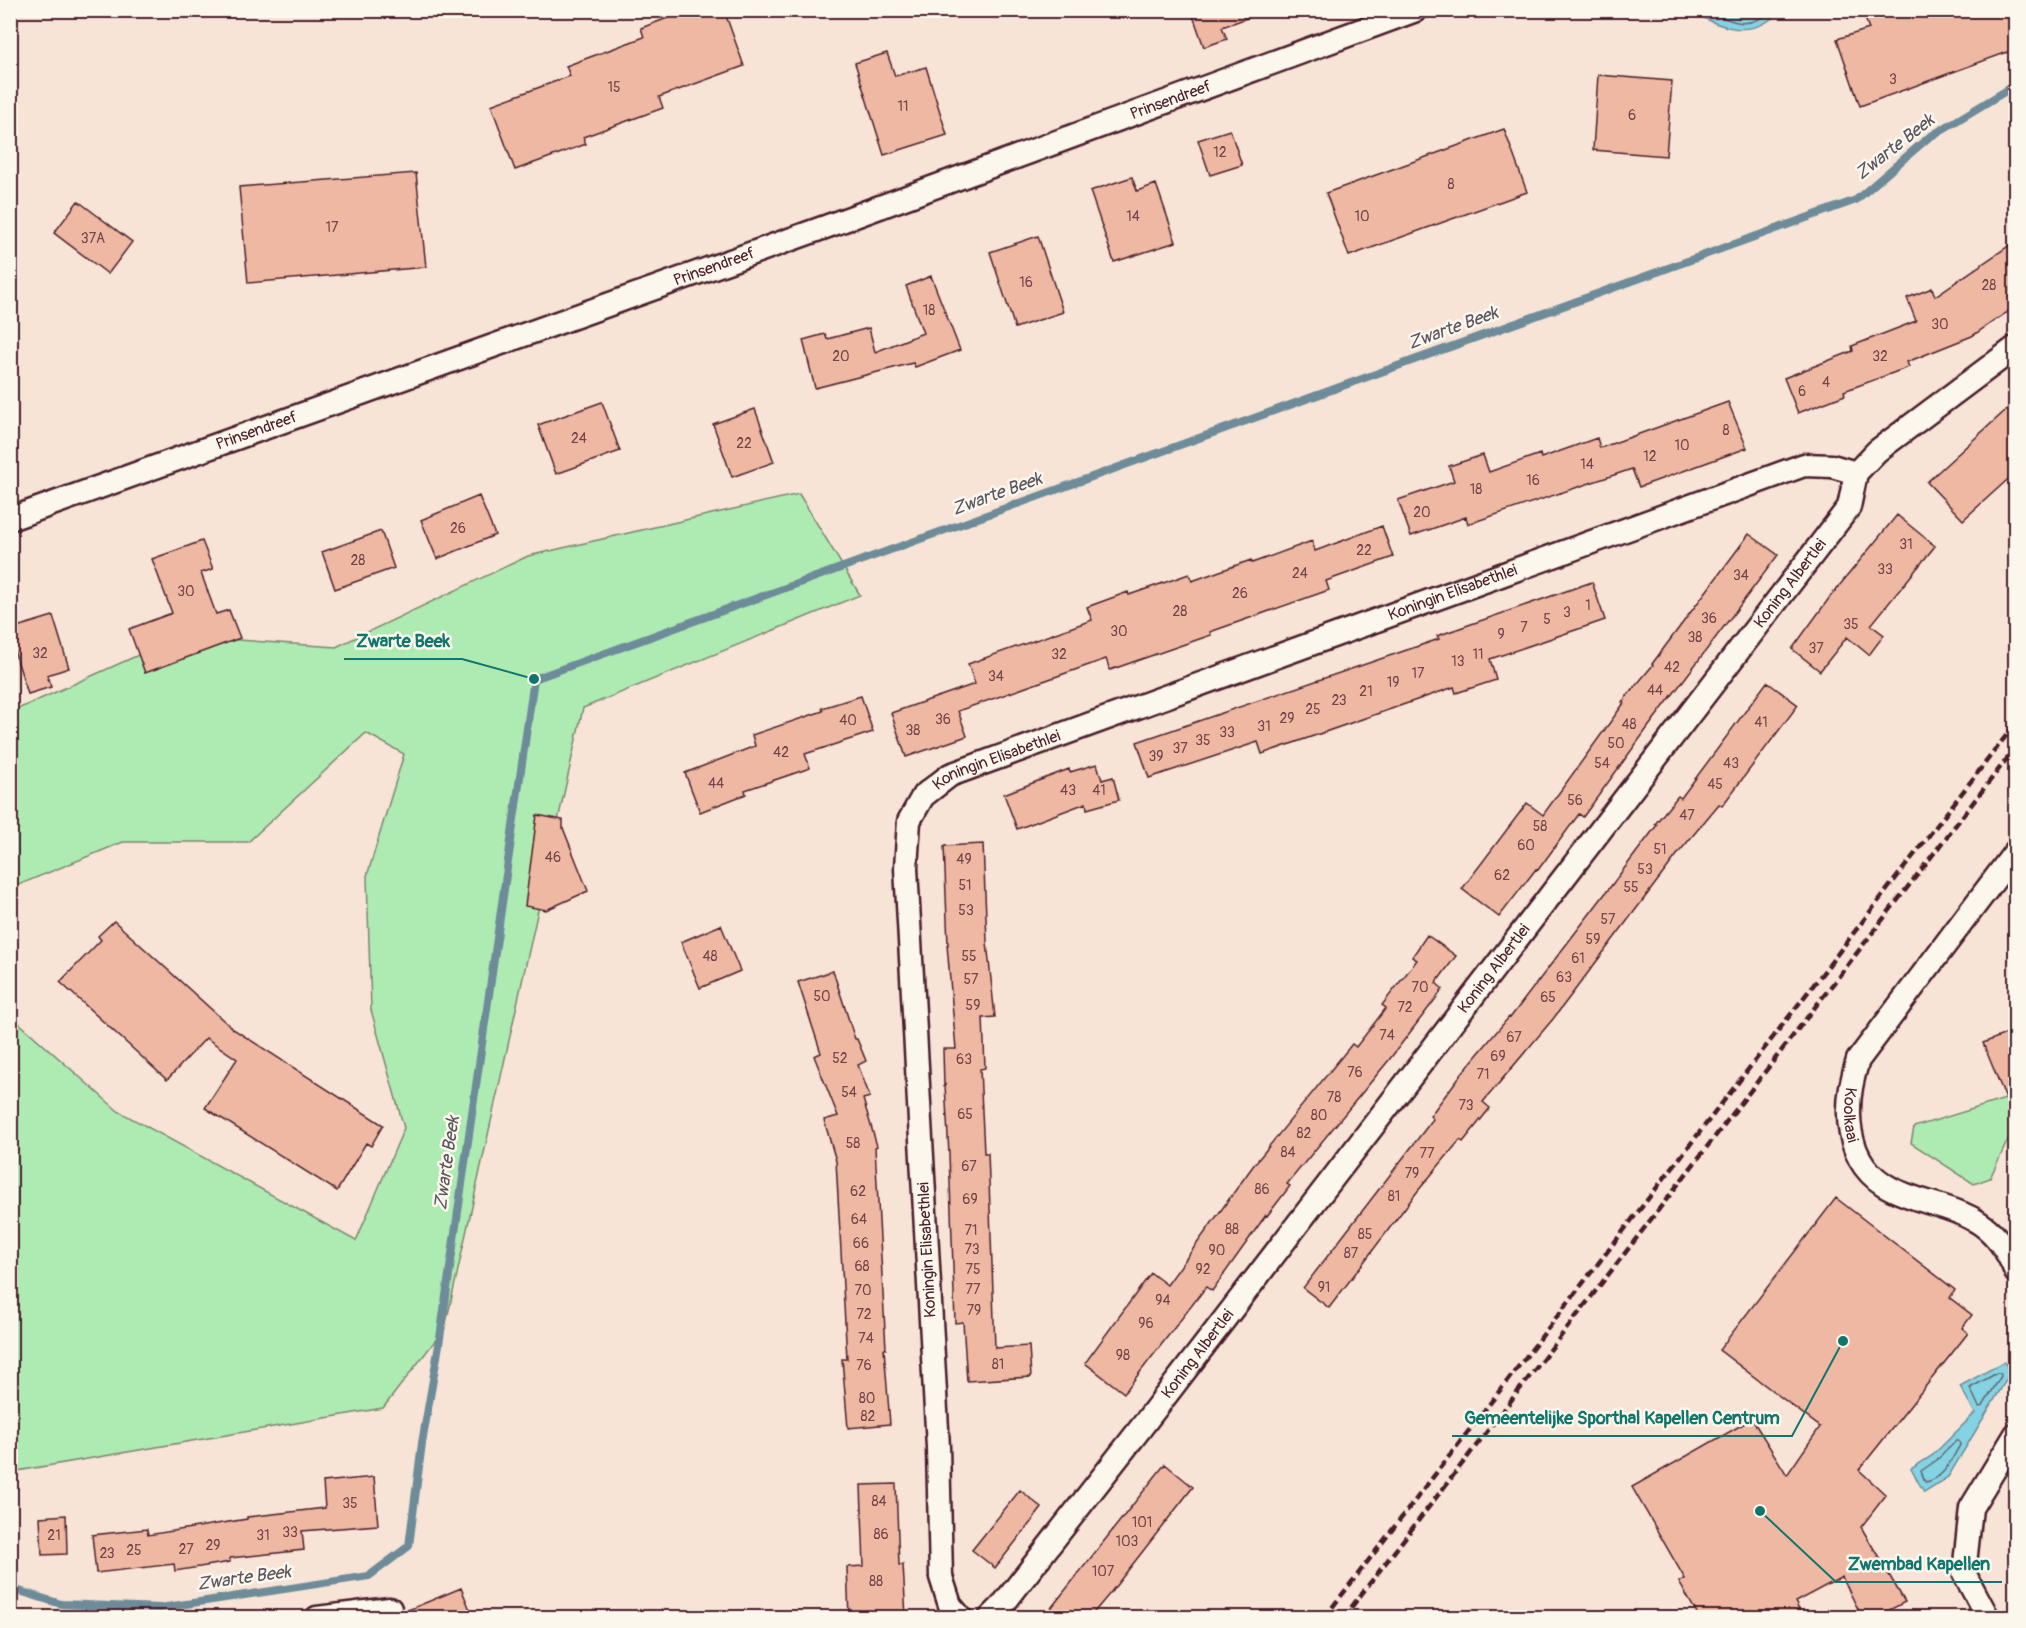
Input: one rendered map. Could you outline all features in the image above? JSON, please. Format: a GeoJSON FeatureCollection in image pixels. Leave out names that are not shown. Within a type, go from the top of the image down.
{"type":"FeatureCollection","features":[{"type":"Feature","properties":{"kind":"street","name":"Prinsendreef"},"geometry":{"type":"LineString","coordinates":[[10,519],[817,230],[1416,10]]}},
{"type":"Feature","properties":{"kind":"street"},"geometry":{"type":"LineString","coordinates":[[1856,473],[1877,452],[2016,346]]}},
{"type":"Feature","properties":{"kind":"street","name":"Koningin Elisabethlei"},"geometry":{"type":"LineString","coordinates":[[961,1617],[950,1605],[941,1577],[938,1447],[906,868],[909,821],[923,796],[950,775],[1804,465],[1832,466],[1856,473]]}},
{"type":"Feature","properties":{"kind":"street","name":"Koning Albertlei"},"geometry":{"type":"LineString","coordinates":[[990,1617],[1001,1607],[1140,1429],[1849,507],[1856,473]]}},
{"type":"Feature","properties":{"kind":"street","name":"Koolkaai"},"geometry":{"type":"LineString","coordinates":[[2016,851],[1858,1060],[1849,1098],[1849,1125],[1854,1148],[1869,1172],[1891,1189],[1980,1223],[1993,1233],[2016,1272]]}},
{"type":"Feature","properties":{"kind":"street"},"geometry":{"type":"LineString","coordinates":[[1988,1617],[1964,1573],[1971,1508],[2016,1434]]}},
{"type":"Feature","properties":{"kind":"street"},"geometry":{"type":"LineString","coordinates":[[317,1617],[390,1610]]}},
{"type":"Feature","properties":{"kind":"green space"},"geometry":{"type":"Polygon","coordinates":[[[799,494],[860,595],[583,708],[445,1328],[383,1408],[11,1472],[11,1016],[118,1111],[356,1241],[404,1128],[371,1010],[367,876],[404,754],[366,733],[248,842],[123,842],[11,888],[11,712],[181,636],[336,647],[528,556],[799,494]]]}},
{"type":"Feature","properties":{"kind":"green space"},"geometry":{"type":"Polygon","coordinates":[[[2015,1096],[2015,1125],[1990,1178],[1974,1184],[1911,1143],[1914,1127],[2015,1096]]]}},
{"type":"Feature","properties":{"kind":"water"},"geometry":{"type":"Polygon","coordinates":[[[1692,11],[1780,11],[1760,25],[1738,29],[1715,23],[1692,11]]]}},
{"type":"Feature","properties":{"kind":"water"},"geometry":{"type":"Polygon","coordinates":[[[2004,1362],[2011,1372],[1948,1477],[1924,1492],[1911,1469],[1933,1455],[1975,1413],[1960,1386],[2004,1362]]]}},
{"type":"Feature","properties":{"kind":"building"},"geometry":{"type":"Polygon","coordinates":[[[689,10],[724,10],[744,66],[659,97],[663,108],[583,137],[586,144],[515,170],[491,105],[570,76],[566,66],[644,37],[641,28],[689,10]]]}},
{"type":"Feature","properties":{"kind":"building"},"geometry":{"type":"Polygon","coordinates":[[[1191,10],[1261,10],[1261,13],[1222,27],[1227,39],[1204,47],[1191,10]]]}},
{"type":"Feature","properties":{"kind":"building"},"geometry":{"type":"Polygon","coordinates":[[[1862,10],[2016,10],[2016,49],[1860,106],[1837,39],[1869,29],[1862,10]]]}},
{"type":"Feature","properties":{"kind":"building"},"geometry":{"type":"Polygon","coordinates":[[[887,53],[895,76],[926,67],[947,135],[884,155],[855,63],[887,53]]]}},
{"type":"Feature","properties":{"kind":"building"},"geometry":{"type":"Polygon","coordinates":[[[1598,75],[1672,81],[1666,156],[1593,150],[1598,75]]]}},
{"type":"Feature","properties":{"kind":"building"},"geometry":{"type":"Polygon","coordinates":[[[1504,129],[1527,192],[1349,256],[1326,193],[1504,129]]]}},
{"type":"Feature","properties":{"kind":"building"},"geometry":{"type":"Polygon","coordinates":[[[1230,130],[1242,165],[1210,175],[1198,140],[1230,130]]]}},
{"type":"Feature","properties":{"kind":"building"},"geometry":{"type":"Polygon","coordinates":[[[416,173],[426,267],[248,283],[239,187],[416,173]]]}},
{"type":"Feature","properties":{"kind":"building"},"geometry":{"type":"Polygon","coordinates":[[[1132,177],[1137,191],[1156,184],[1176,242],[1114,262],[1090,191],[1132,177]]]}},
{"type":"Feature","properties":{"kind":"building"},"geometry":{"type":"Polygon","coordinates":[[[78,201],[132,242],[108,274],[54,233],[78,201]]]}},
{"type":"Feature","properties":{"kind":"building"},"geometry":{"type":"Polygon","coordinates":[[[1038,236],[1063,312],[1015,328],[990,252],[1038,236]]]}},
{"type":"Feature","properties":{"kind":"building"},"geometry":{"type":"Polygon","coordinates":[[[2016,241],[2016,306],[1972,336],[1907,362],[1909,367],[1844,391],[1845,395],[1798,413],[1784,378],[1853,351],[1852,346],[1916,321],[1907,298],[1932,288],[1935,296],[2016,241]]]}},
{"type":"Feature","properties":{"kind":"building"},"geometry":{"type":"Polygon","coordinates":[[[931,276],[960,350],[915,367],[913,363],[815,388],[803,340],[825,334],[827,339],[869,328],[875,352],[923,333],[906,286],[931,276]]]}},
{"type":"Feature","properties":{"kind":"building"},"geometry":{"type":"Polygon","coordinates":[[[2016,401],[2016,472],[1963,520],[1927,482],[2016,401]]]}},
{"type":"Feature","properties":{"kind":"building"},"geometry":{"type":"Polygon","coordinates":[[[602,402],[620,451],[556,474],[538,425],[602,402]]]}},
{"type":"Feature","properties":{"kind":"building"},"geometry":{"type":"Polygon","coordinates":[[[1728,402],[1747,448],[1639,487],[1632,469],[1468,524],[1466,517],[1411,536],[1398,500],[1454,481],[1449,466],[1483,455],[1489,472],[1540,454],[1541,458],[1597,438],[1600,448],[1728,402]]]}},
{"type":"Feature","properties":{"kind":"building"},"geometry":{"type":"Polygon","coordinates":[[[755,409],[774,462],[732,477],[713,424],[755,409]]]}},
{"type":"Feature","properties":{"kind":"building"},"geometry":{"type":"Polygon","coordinates":[[[479,496],[495,535],[437,559],[421,520],[479,496]]]}},
{"type":"Feature","properties":{"kind":"building"},"geometry":{"type":"Polygon","coordinates":[[[1897,515],[1935,546],[1871,625],[1884,635],[1869,655],[1847,637],[1820,671],[1792,649],[1830,597],[1897,515]]]}},
{"type":"Feature","properties":{"kind":"building"},"geometry":{"type":"Polygon","coordinates":[[[1382,526],[1393,557],[1326,581],[1329,590],[1110,670],[1106,659],[958,711],[967,736],[906,757],[891,713],[975,684],[968,664],[1092,620],[1087,607],[1128,592],[1129,595],[1189,574],[1192,581],[1251,560],[1252,563],[1312,541],[1315,551],[1382,526]]]}},
{"type":"Feature","properties":{"kind":"building"},"geometry":{"type":"Polygon","coordinates":[[[381,531],[394,568],[335,589],[322,552],[381,531]]]}},
{"type":"Feature","properties":{"kind":"building"},"geometry":{"type":"Polygon","coordinates":[[[1749,534],[1778,555],[1583,817],[1579,814],[1538,870],[1536,869],[1499,917],[1462,889],[1527,803],[1543,815],[1624,703],[1622,702],[1653,665],[1749,534]]]}},
{"type":"Feature","properties":{"kind":"building"},"geometry":{"type":"Polygon","coordinates":[[[202,541],[213,569],[201,573],[216,614],[229,610],[240,638],[145,673],[129,629],[172,613],[152,559],[202,541]]]}},
{"type":"Feature","properties":{"kind":"building"},"geometry":{"type":"Polygon","coordinates":[[[1592,582],[1605,620],[1490,659],[1496,680],[1456,693],[1454,687],[1262,754],[1258,742],[1149,778],[1137,742],[1439,639],[1437,636],[1592,582]]]}},
{"type":"Feature","properties":{"kind":"building"},"geometry":{"type":"Polygon","coordinates":[[[53,616],[69,668],[47,675],[51,687],[28,694],[10,638],[10,629],[53,616]]]}},
{"type":"Feature","properties":{"kind":"building"},"geometry":{"type":"Polygon","coordinates":[[[1767,682],[1798,705],[1722,806],[1719,804],[1680,851],[1553,1019],[1483,1102],[1490,1108],[1463,1142],[1460,1140],[1417,1192],[1329,1308],[1303,1288],[1433,1119],[1430,1116],[1462,1073],[1510,1018],[1657,825],[1655,824],[1678,796],[1681,798],[1767,682]]]}},
{"type":"Feature","properties":{"kind":"building"},"geometry":{"type":"Polygon","coordinates":[[[861,696],[873,732],[805,754],[810,768],[745,790],[746,794],[700,812],[685,773],[755,746],[752,735],[823,711],[822,708],[861,696]]]}},
{"type":"Feature","properties":{"kind":"building"},"geometry":{"type":"Polygon","coordinates":[[[1097,764],[1102,780],[1113,777],[1119,800],[1087,809],[1086,803],[1017,829],[1004,794],[1069,769],[1070,772],[1097,764]]]}},
{"type":"Feature","properties":{"kind":"building"},"geometry":{"type":"Polygon","coordinates":[[[537,815],[563,820],[563,828],[588,891],[546,910],[525,906],[537,815]]]}},
{"type":"Feature","properties":{"kind":"building"},"geometry":{"type":"Polygon","coordinates":[[[983,844],[987,942],[995,1017],[983,1018],[985,1068],[980,1069],[984,1153],[988,1153],[995,1348],[1029,1346],[1031,1377],[967,1381],[963,1322],[955,1323],[949,1154],[944,1086],[943,1049],[956,1049],[947,945],[944,846],[983,844]]]}},
{"type":"Feature","properties":{"kind":"building"},"geometry":{"type":"Polygon","coordinates":[[[114,921],[233,1029],[383,1125],[371,1146],[366,1143],[337,1191],[205,1108],[237,1059],[206,1038],[167,1080],[60,982],[101,940],[98,936],[114,921]]]}},
{"type":"Feature","properties":{"kind":"building"},"geometry":{"type":"Polygon","coordinates":[[[721,925],[740,971],[700,988],[681,942],[721,925]]]}},
{"type":"Feature","properties":{"kind":"building"},"geometry":{"type":"Polygon","coordinates":[[[1427,935],[1456,956],[1436,983],[1443,989],[1389,1060],[1287,1184],[1290,1186],[1266,1215],[1212,1291],[1206,1287],[1124,1393],[1085,1363],[1151,1273],[1167,1285],[1253,1166],[1352,1044],[1356,1047],[1386,1008],[1382,1005],[1417,960],[1412,957],[1427,935]]]}},
{"type":"Feature","properties":{"kind":"building"},"geometry":{"type":"Polygon","coordinates":[[[833,971],[855,1039],[866,1061],[858,1065],[870,1097],[863,1099],[877,1146],[875,1147],[886,1349],[884,1349],[890,1424],[848,1428],[842,1359],[847,1359],[836,1161],[824,1120],[838,1116],[814,1056],[821,1053],[798,982],[833,971]]]}},
{"type":"Feature","properties":{"kind":"building"},"geometry":{"type":"Polygon","coordinates":[[[2016,1030],[2016,1121],[2015,1121],[1983,1043],[2016,1030]]]}},
{"type":"Feature","properties":{"kind":"building"},"geometry":{"type":"Polygon","coordinates":[[[1836,1198],[1955,1290],[1950,1298],[1972,1315],[1962,1328],[1968,1333],[1859,1470],[1886,1495],[1861,1527],[1905,1602],[1876,1617],[1862,1617],[1842,1577],[1795,1602],[1803,1617],[1699,1617],[1679,1582],[1685,1579],[1632,1487],[1752,1419],[1787,1475],[1820,1427],[1719,1350],[1836,1198]]]}},
{"type":"Feature","properties":{"kind":"building"},"geometry":{"type":"Polygon","coordinates":[[[1165,1464],[1193,1487],[1111,1592],[1090,1617],[1044,1617],[1165,1464]]]}},
{"type":"Feature","properties":{"kind":"building"},"geometry":{"type":"Polygon","coordinates":[[[374,1477],[378,1525],[302,1531],[304,1550],[230,1558],[230,1562],[175,1571],[174,1564],[96,1573],[92,1535],[147,1529],[148,1535],[247,1519],[247,1517],[325,1508],[323,1482],[374,1477]]]}},
{"type":"Feature","properties":{"kind":"building"},"geometry":{"type":"Polygon","coordinates":[[[896,1484],[899,1565],[903,1565],[906,1617],[849,1617],[847,1567],[864,1566],[861,1485],[896,1484]]]}},
{"type":"Feature","properties":{"kind":"building"},"geometry":{"type":"Polygon","coordinates":[[[1020,1490],[1042,1508],[995,1568],[972,1550],[1020,1490]]]}},
{"type":"Feature","properties":{"kind":"building"},"geometry":{"type":"Polygon","coordinates":[[[66,1515],[67,1554],[42,1555],[40,1517],[66,1515]]]}},
{"type":"Feature","properties":{"kind":"building"},"geometry":{"type":"Polygon","coordinates":[[[461,1588],[473,1617],[400,1617],[403,1612],[461,1588]]]}},
{"type":"Feature","properties":{"kind":"waterway","name":"Zwarte Beek"},"geometry":{"type":"LineString","coordinates":[[10,1588],[61,1604],[160,1608],[369,1576],[409,1546],[422,1443],[439,1345],[534,679],[1856,200],[1928,138],[2009,89],[2016,88]]}},
{"type":"Feature","properties":{"kind":"railway"},"geometry":{"type":"LineString","coordinates":[[1324,1618],[2016,723]]}},
{"type":"Feature","properties":{"kind":"railway"},"geometry":{"type":"LineString","coordinates":[[1343,1618],[2016,747]]}},
{"type":"Feature","properties":{"kind":"place","name":"Zwarte Beek"},"geometry":{"type":"Point","coordinates":[534,679]}},
{"type":"Feature","properties":{"kind":"place","name":"Gemeentelijke Sporthal Kapellen Centrum"},"geometry":{"type":"Point","coordinates":[1843,1341]}},
{"type":"Feature","properties":{"kind":"place","name":"Zwembad Kapellen"},"geometry":{"type":"Point","coordinates":[1760,1511]}}]}
